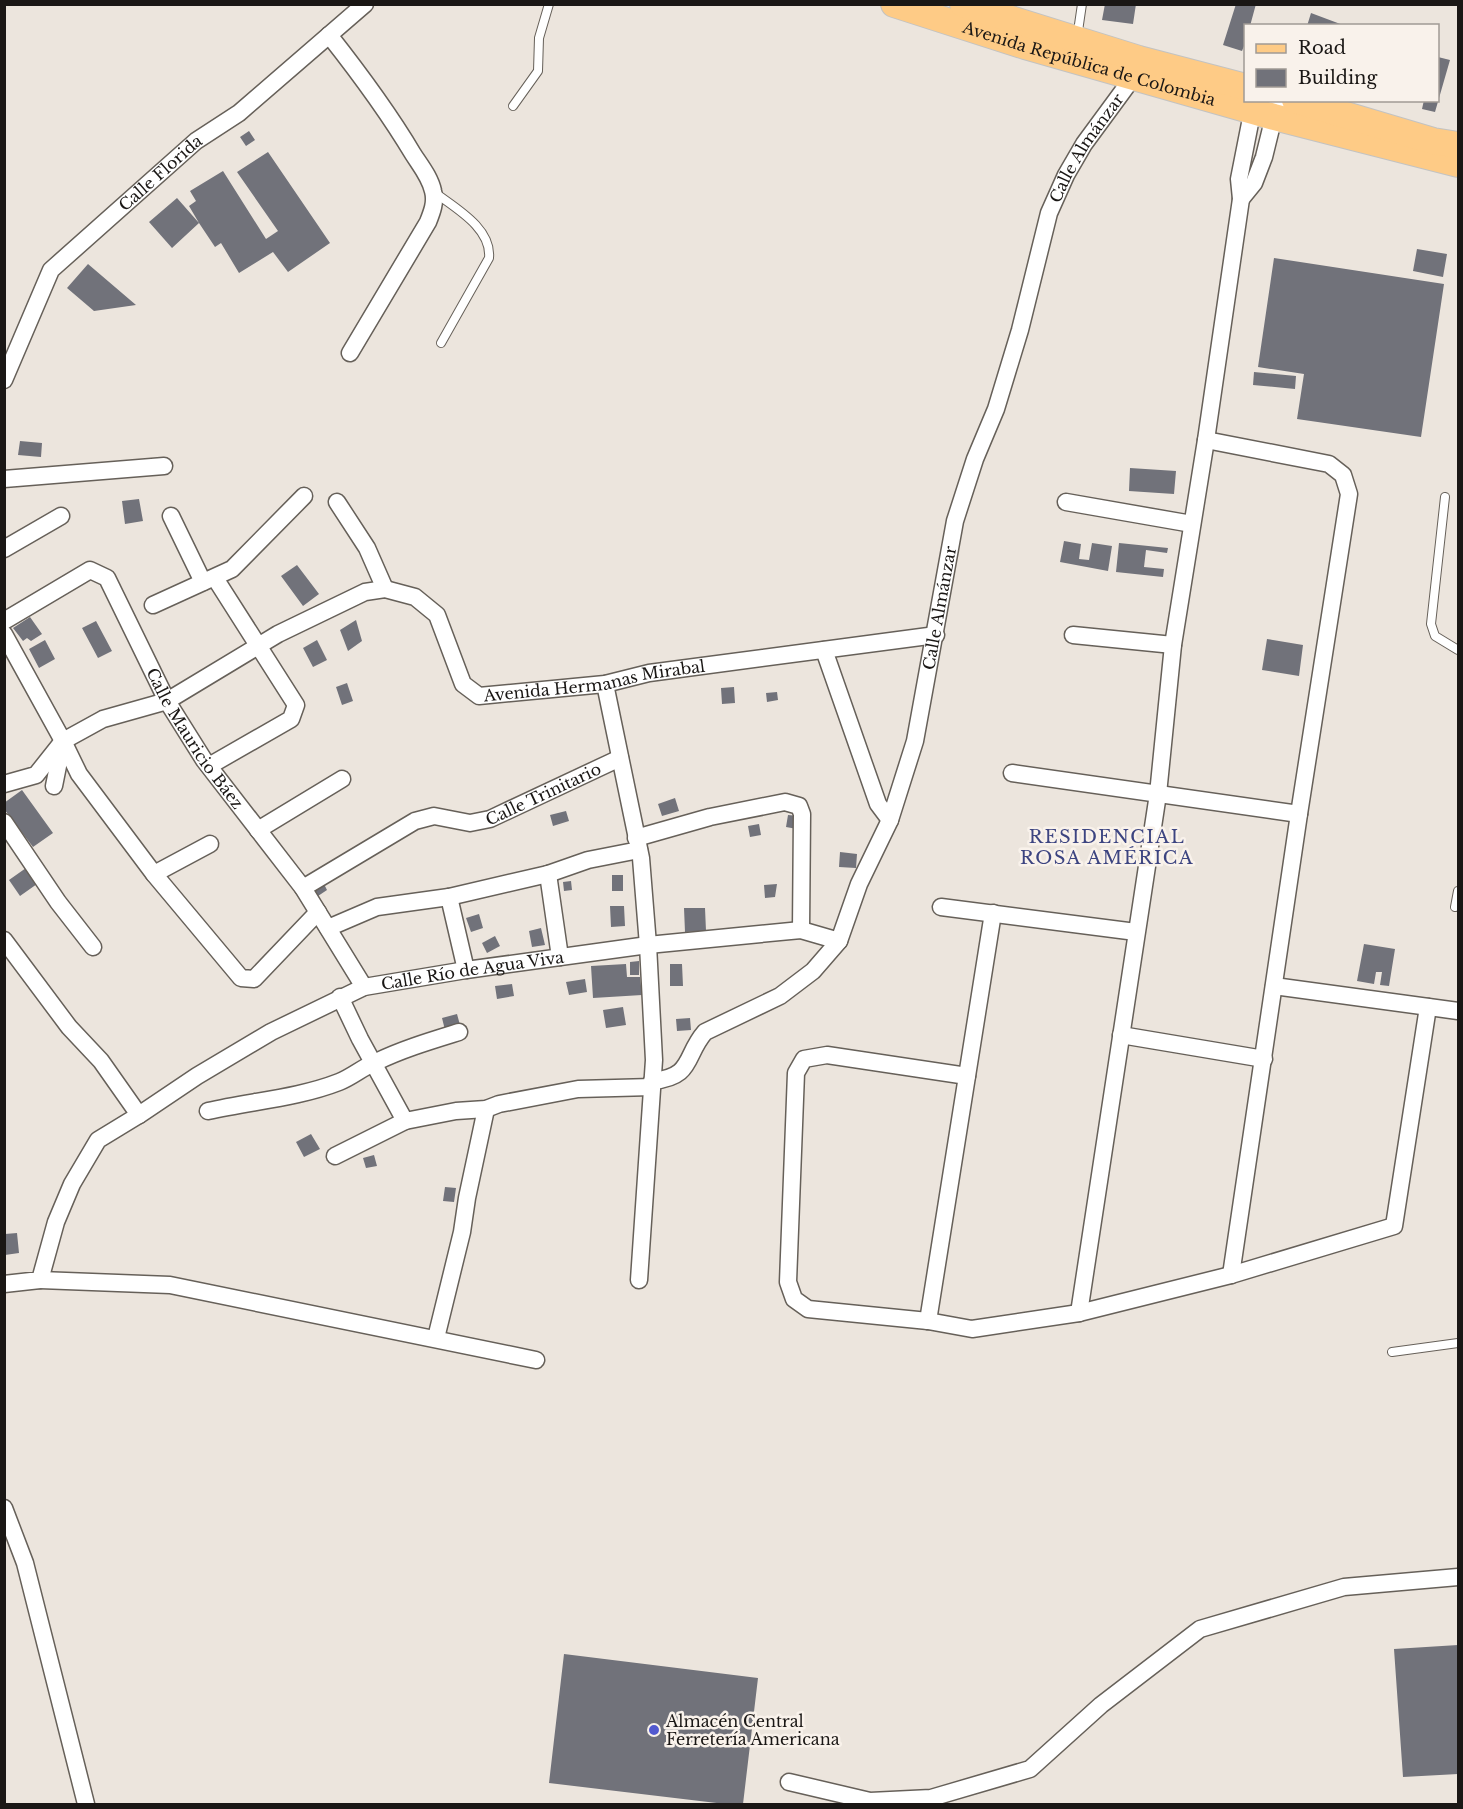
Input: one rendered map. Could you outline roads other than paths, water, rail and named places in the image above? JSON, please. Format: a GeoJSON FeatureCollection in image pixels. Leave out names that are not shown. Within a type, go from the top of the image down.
{"type":"FeatureCollection","features":[{"type":"Feature","properties":{"kind":"main road","name":"Avenida República de Colombia"},"geometry":{"type":"LineString","coordinates":[[894,4],[1025,46],[1137,68],[1244,98]]}},
{"type":"Feature","properties":{"kind":"main road","name":"Avenida República de Colombia"},"geometry":{"type":"LineString","coordinates":[[963,4],[1077,38],[1137,68]]}},
{"type":"Feature","properties":{"kind":"main road"},"geometry":{"type":"LineString","coordinates":[[1302,102],[1433,141],[1458,145]]}},
{"type":"Feature","properties":{"kind":"main road","name":"Avenida República de Colombia"},"geometry":{"type":"LineString","coordinates":[[1261,103],[1458,165]]}},
{"type":"Feature","properties":{"kind":"main road"},"geometry":{"type":"LineString","coordinates":[[1433,141],[1458,138]]}},
{"type":"Feature","properties":{"kind":"street","name":"Calle Florida"},"geometry":{"type":"LineString","coordinates":[[4,380],[51,270],[196,141],[239,113],[365,4]]}},
{"type":"Feature","properties":{"kind":"street"},"geometry":{"type":"LineString","coordinates":[[329,35],[395,126],[434,191],[433,210],[428,222],[350,353]]}},
{"type":"Feature","properties":{"kind":"street","name":"Calle Almánzar"},"geometry":{"type":"LineString","coordinates":[[335,1156],[405,1121],[456,1111],[486,1109],[499,1104],[578,1089],[652,1084],[663,1080],[679,1073],[689,1062],[705,1032],[780,996],[813,971],[839,941],[859,884],[890,820],[915,741],[955,521],[975,459],[996,410],[1020,330],[1048,213],[1084,144],[1137,68]]}},
{"type":"Feature","properties":{"kind":"street"},"geometry":{"type":"LineString","coordinates":[[1079,1313],[1158,794],[1173,645],[1241,199],[1239,179],[1261,103]]}},
{"type":"Feature","properties":{"kind":"street"},"geometry":{"type":"LineString","coordinates":[[1241,199],[1254,183],[1264,157],[1261,103]]}},
{"type":"Feature","properties":{"kind":"street"},"geometry":{"type":"LineString","coordinates":[[1206,440],[1329,464],[1343,475],[1348,484],[1349,494],[1231,1275]]}},
{"type":"Feature","properties":{"kind":"street"},"geometry":{"type":"LineString","coordinates":[[4,479],[164,466]]}},
{"type":"Feature","properties":{"kind":"street"},"geometry":{"type":"LineString","coordinates":[[153,605],[232,569],[304,496]]}},
{"type":"Feature","properties":{"kind":"street"},"geometry":{"type":"LineString","coordinates":[[1066,501],[1192,524]]}},
{"type":"Feature","properties":{"kind":"street"},"geometry":{"type":"LineString","coordinates":[[337,502],[366,548],[385,589]]}},
{"type":"Feature","properties":{"kind":"street"},"geometry":{"type":"LineString","coordinates":[[4,549],[61,516]]}},
{"type":"Feature","properties":{"kind":"street"},"geometry":{"type":"LineString","coordinates":[[171,516],[209,580],[259,646],[296,705],[291,719],[210,766]]}},
{"type":"Feature","properties":{"kind":"street","name":"Calle Mauricio Báez"},"geometry":{"type":"LineString","coordinates":[[4,621],[90,570],[107,578],[167,701],[210,766],[303,888],[364,987]]}},
{"type":"Feature","properties":{"kind":"street","name":"Avenida Hermanas Mirabal"},"geometry":{"type":"LineString","coordinates":[[4,784],[36,775],[63,741],[103,719],[167,701],[278,634],[364,592],[385,589],[415,597],[437,615],[463,684],[479,696],[605,684],[649,673],[936,635]]}},
{"type":"Feature","properties":{"kind":"street"},"geometry":{"type":"LineString","coordinates":[[4,634],[79,774],[154,874],[241,978],[254,979],[318,912]]}},
{"type":"Feature","properties":{"kind":"street"},"geometry":{"type":"LineString","coordinates":[[1072,635],[1173,645]]}},
{"type":"Feature","properties":{"kind":"street"},"geometry":{"type":"LineString","coordinates":[[824,650],[878,804],[890,820]]}},
{"type":"Feature","properties":{"kind":"street"},"geometry":{"type":"LineString","coordinates":[[605,684],[638,844],[648,945],[654,1060],[639,1280]]}},
{"type":"Feature","properties":{"kind":"street"},"geometry":{"type":"LineString","coordinates":[[54,786],[63,741]]}},
{"type":"Feature","properties":{"kind":"street","name":"Calle Trinitario"},"geometry":{"type":"LineString","coordinates":[[303,888],[415,821],[434,816],[470,824],[490,819],[620,758]]}},
{"type":"Feature","properties":{"kind":"street"},"geometry":{"type":"LineString","coordinates":[[1012,773],[1299,814]]}},
{"type":"Feature","properties":{"kind":"street"},"geometry":{"type":"LineString","coordinates":[[258,830],[342,779]]}},
{"type":"Feature","properties":{"kind":"street"},"geometry":{"type":"LineString","coordinates":[[328,928],[377,907],[449,897],[548,874],[710,817],[785,802],[799,806],[802,814],[801,930]]}},
{"type":"Feature","properties":{"kind":"street"},"geometry":{"type":"LineString","coordinates":[[4,822],[58,902],[93,947]]}},
{"type":"Feature","properties":{"kind":"street"},"geometry":{"type":"LineString","coordinates":[[154,874],[210,844]]}},
{"type":"Feature","properties":{"kind":"street"},"geometry":{"type":"LineString","coordinates":[[548,874],[560,957]]}},
{"type":"Feature","properties":{"kind":"street"},"geometry":{"type":"LineString","coordinates":[[449,897],[466,970]]}},
{"type":"Feature","properties":{"kind":"street"},"geometry":{"type":"LineString","coordinates":[[941,907],[1136,932]]}},
{"type":"Feature","properties":{"kind":"street"},"geometry":{"type":"LineString","coordinates":[[928,1321],[993,913]]}},
{"type":"Feature","properties":{"kind":"street","name":"Calle Río de Agua Viva"},"geometry":{"type":"LineString","coordinates":[[40,1280],[56,1222],[72,1184],[98,1140],[197,1076],[271,1032],[340,997],[364,987],[466,970],[648,945],[801,930],[839,941]]}},
{"type":"Feature","properties":{"kind":"street"},"geometry":{"type":"LineString","coordinates":[[4,940],[69,1028],[101,1061],[139,1115]]}},
{"type":"Feature","properties":{"kind":"street"},"geometry":{"type":"LineString","coordinates":[[1274,986],[1458,1011]]}},
{"type":"Feature","properties":{"kind":"street"},"geometry":{"type":"LineString","coordinates":[[340,997],[405,1121]]}},
{"type":"Feature","properties":{"kind":"street"},"geometry":{"type":"LineString","coordinates":[[967,1077],[827,1055],[804,1059],[796,1073],[788,1282],[794,1299],[808,1309],[928,1321],[972,1329],[1079,1313],[1231,1275],[1394,1226],[1428,1007]]}},
{"type":"Feature","properties":{"kind":"street"},"geometry":{"type":"LineString","coordinates":[[208,1111],[251,1101],[302,1094],[341,1081],[374,1062],[411,1046],[459,1032]]}},
{"type":"Feature","properties":{"kind":"street"},"geometry":{"type":"LineString","coordinates":[[1121,1035],[1264,1059]]}},
{"type":"Feature","properties":{"kind":"street"},"geometry":{"type":"LineString","coordinates":[[436,1338],[462,1232],[486,1109]]}},
{"type":"Feature","properties":{"kind":"street"},"geometry":{"type":"LineString","coordinates":[[4,1284],[40,1280],[170,1286],[536,1360]]}},
{"type":"Feature","properties":{"kind":"street"},"geometry":{"type":"LineString","coordinates":[[4,1508],[25,1563],[86,1804]]}},
{"type":"Feature","properties":{"kind":"street"},"geometry":{"type":"LineString","coordinates":[[789,1782],[870,1801],[931,1798],[1030,1769],[1101,1705],[1200,1629],[1344,1587],[1458,1577]]}},
{"type":"Feature","properties":{"kind":"lane"},"geometry":{"type":"LineString","coordinates":[[513,106],[538,71],[539,38],[549,4]]}},
{"type":"Feature","properties":{"kind":"lane"},"geometry":{"type":"LineString","coordinates":[[1077,38],[1082,4]]}},
{"type":"Feature","properties":{"kind":"lane"},"geometry":{"type":"LineString","coordinates":[[434,191],[478,227],[490,248],[489,258],[441,343]]}},
{"type":"Feature","properties":{"kind":"lane"},"geometry":{"type":"LineString","coordinates":[[1445,497],[1431,624],[1435,636],[1458,650]]}},
{"type":"Feature","properties":{"kind":"lane"},"geometry":{"type":"LineString","coordinates":[[1455,907],[1458,891]]}},
{"type":"Feature","properties":{"kind":"lane"},"geometry":{"type":"LineString","coordinates":[[1392,1352],[1458,1343]]}},
{"type":"Feature","properties":{"kind":"lane"},"geometry":{"type":"LineString","coordinates":[[913,1804],[931,1798]]}},
{"type":"Feature","properties":{"kind":"place","name":"Almacén Central Ferretería Americana"},"geometry":{"type":"Point","coordinates":[654,1730]}},
{"type":"Feature","properties":{"kind":"district","name":"RESIDENCIAL ROSA AMÉRICA"},"geometry":{"type":"Point","coordinates":[1107,847]}}]}
